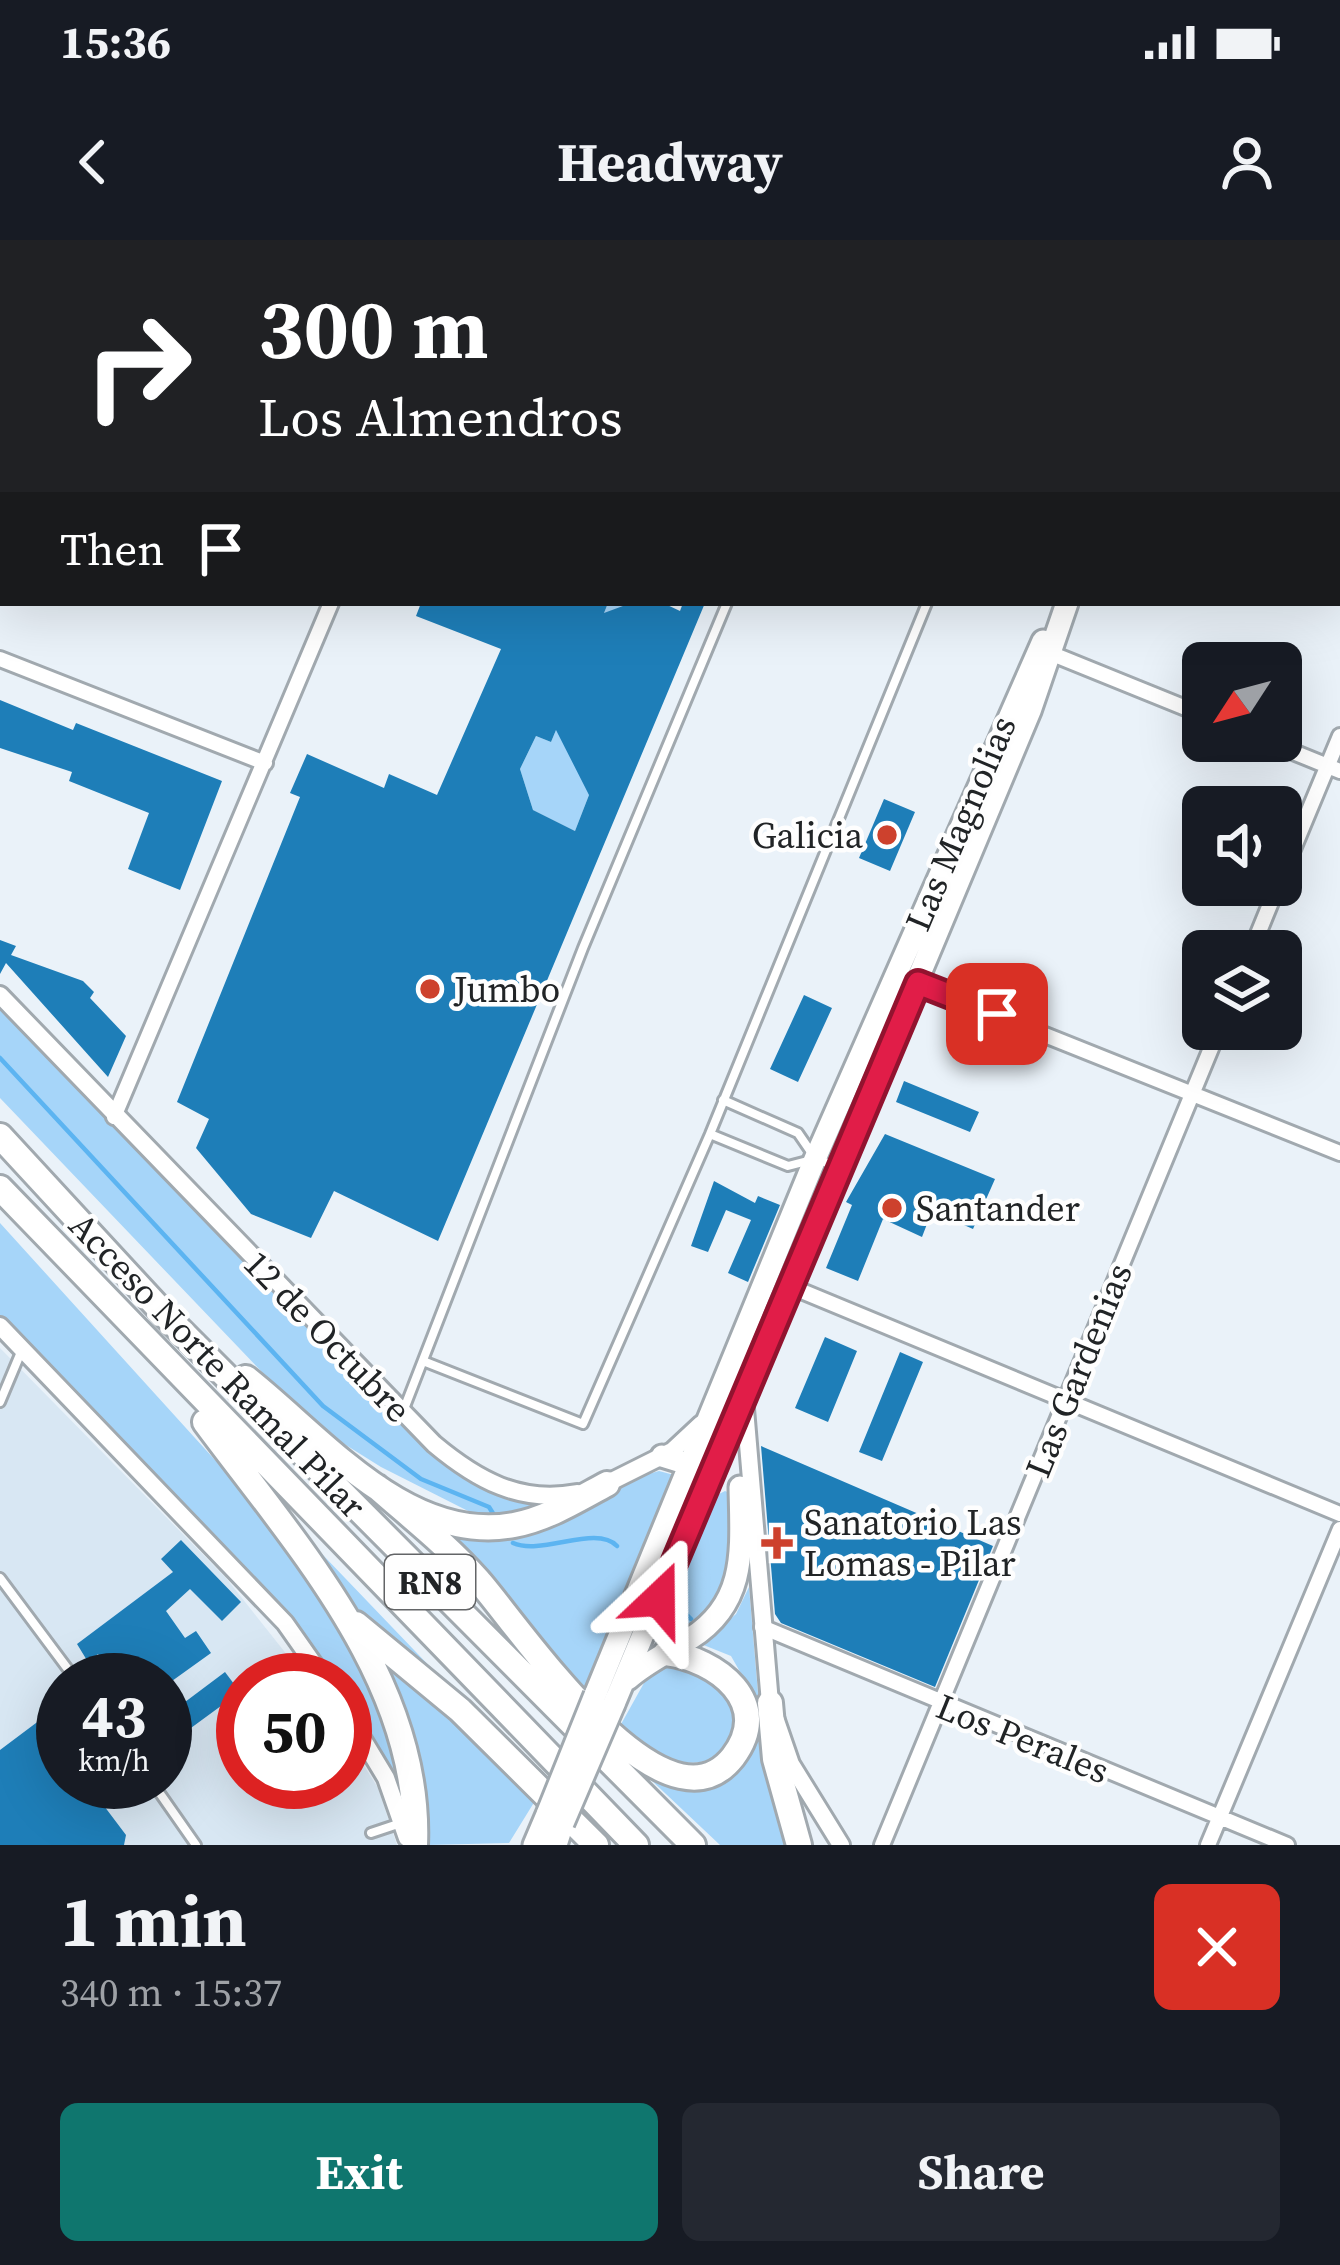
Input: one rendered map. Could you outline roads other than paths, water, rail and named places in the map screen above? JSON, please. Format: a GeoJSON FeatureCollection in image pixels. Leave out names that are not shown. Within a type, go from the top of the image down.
{"type":"FeatureCollection","features":[{"type":"Feature","properties":{"kind":"highway","name":"Acceso Norte Ramal Pilar"},"geometry":{"type":"LineString","coordinates":[[0,1136],[168,1318],[693,1845]]}},
{"type":"Feature","properties":{"kind":"highway","name":"Acceso Norte Ramal Pilar"},"geometry":{"type":"LineString","coordinates":[[0,1188],[637,1845]]}},
{"type":"Feature","properties":{"kind":"highway"},"geometry":{"type":"LineString","coordinates":[[168,1318],[377,1487],[477,1578],[536,1655],[633,1754],[674,1778],[705,1777],[723,1768],[742,1741],[746,1715],[741,1696],[716,1669],[666,1653]]}},
{"type":"Feature","properties":{"kind":"highway"},"geometry":{"type":"LineString","coordinates":[[151,1348],[333,1600],[394,1718],[413,1786],[409,1837]]}},
{"type":"Feature","properties":{"kind":"highway"},"geometry":{"type":"LineString","coordinates":[[377,1487],[446,1521],[496,1527],[547,1515],[607,1484]]}},
{"type":"Feature","properties":{"kind":"highway"},"geometry":{"type":"LineString","coordinates":[[333,1600],[386,1652],[460,1710],[596,1845]]}},
{"type":"Feature","properties":{"kind":"highway"},"geometry":{"type":"LineString","coordinates":[[770,1702],[775,1759],[799,1845]]}},
{"type":"Feature","properties":{"kind":"main road","name":"Las Magnolias"},"geometry":{"type":"LineString","coordinates":[[611,1694],[691,1464],[815,1159],[1015,695],[1063,606]]}},
{"type":"Feature","properties":{"kind":"main road","name":"Las Magnolias"},"geometry":{"type":"LineString","coordinates":[[544,1834],[713,1473],[787,1285],[918,983],[1050,653],[1064,606]]}},
{"type":"Feature","properties":{"kind":"main road"},"geometry":{"type":"LineString","coordinates":[[611,1694],[714,1621],[734,1593],[741,1569],[746,1491],[713,1473],[662,1456]]}},
{"type":"Feature","properties":{"kind":"street"},"geometry":{"type":"LineString","coordinates":[[114,1117],[330,606]]}},
{"type":"Feature","properties":{"kind":"street"},"geometry":{"type":"LineString","coordinates":[[1050,653],[1182,707]]}},
{"type":"Feature","properties":{"kind":"street"},"geometry":{"type":"LineString","coordinates":[[0,659],[265,764]]}},
{"type":"Feature","properties":{"kind":"street"},"geometry":{"type":"LineString","coordinates":[[1302,836],[1334,769],[1340,736]]}},
{"type":"Feature","properties":{"kind":"street"},"geometry":{"type":"LineString","coordinates":[[1302,756],[1334,769]]}},
{"type":"Feature","properties":{"kind":"street"},"geometry":{"type":"LineString","coordinates":[[893,976],[1340,1153]]}},
{"type":"Feature","properties":{"kind":"street","name":"12 de Octubre"},"geometry":{"type":"LineString","coordinates":[[0,995],[402,1414],[460,1465],[512,1492],[549,1497],[607,1484],[662,1456],[689,1438],[713,1409]]}},
{"type":"Feature","properties":{"kind":"street","name":"Las Gardenias"},"geometry":{"type":"LineString","coordinates":[[882,1845],[1210,1050]]}},
{"type":"Feature","properties":{"kind":"street"},"geometry":{"type":"LineString","coordinates":[[787,1285],[1340,1514]]}},
{"type":"Feature","properties":{"kind":"street"},"geometry":{"type":"LineString","coordinates":[[0,1326],[285,1623],[307,1653]]}},
{"type":"Feature","properties":{"kind":"street"},"geometry":{"type":"LineString","coordinates":[[743,1396],[746,1491],[770,1702],[791,1764],[841,1845]]}},
{"type":"Feature","properties":{"kind":"street"},"geometry":{"type":"LineString","coordinates":[[1208,1845],[1340,1529]]}},
{"type":"Feature","properties":{"kind":"street","name":"Los Perales"},"geometry":{"type":"LineString","coordinates":[[762,1627],[941,1706],[1287,1845]]}},
{"type":"Feature","properties":{"kind":"street"},"geometry":{"type":"LineString","coordinates":[[372,1755],[409,1837]]}},
{"type":"Feature","properties":{"kind":"lane"},"geometry":{"type":"LineString","coordinates":[[1130,240],[1142,240]]}},
{"type":"Feature","properties":{"kind":"lane"},"geometry":{"type":"LineString","coordinates":[[402,1414],[583,948],[727,606]]}},
{"type":"Feature","properties":{"kind":"lane"},"geometry":{"type":"LineString","coordinates":[[423,1361],[583,1424],[710,1133],[926,606]]}},
{"type":"Feature","properties":{"kind":"lane"},"geometry":{"type":"LineString","coordinates":[[723,1100],[799,1133],[815,1159]]}},
{"type":"Feature","properties":{"kind":"lane"},"geometry":{"type":"LineString","coordinates":[[710,1133],[788,1166],[815,1159],[839,1167]]}},
{"type":"Feature","properties":{"kind":"lane"},"geometry":{"type":"LineString","coordinates":[[0,1402],[21,1350]]}},
{"type":"Feature","properties":{"kind":"lane"},"geometry":{"type":"LineString","coordinates":[[0,1578],[56,1653]]}},
{"type":"Feature","properties":{"kind":"lane"},"geometry":{"type":"LineString","coordinates":[[171,1809],[196,1845]]}},
{"type":"Feature","properties":{"kind":"lane"},"geometry":{"type":"LineString","coordinates":[[371,1833],[409,1837]]}},
{"type":"Feature","properties":{"kind":"waterway"},"geometry":{"type":"LineString","coordinates":[[0,1058],[323,1406],[421,1479],[489,1507],[494,1515]]}},
{"type":"Feature","properties":{"kind":"waterway"},"geometry":{"type":"LineString","coordinates":[[513,1543],[539,1546],[596,1538],[617,1546]]}},
{"type":"Feature","properties":{"kind":"waterway"},"geometry":{"type":"LineString","coordinates":[[673,1601],[691,1619]]}},
{"type":"Feature","properties":{"kind":"place","name":"Galicia"},"geometry":{"type":"Point","coordinates":[887,835]}},
{"type":"Feature","properties":{"kind":"place","name":"Jumbo"},"geometry":{"type":"Point","coordinates":[430,989]}},
{"type":"Feature","properties":{"kind":"place","name":"Santander"},"geometry":{"type":"Point","coordinates":[892,1208]}},
{"type":"Feature","properties":{"kind":"place","name":"Sanatorio Las Lomas - Pilar"},"geometry":{"type":"Point","coordinates":[777,1543]}}]}
